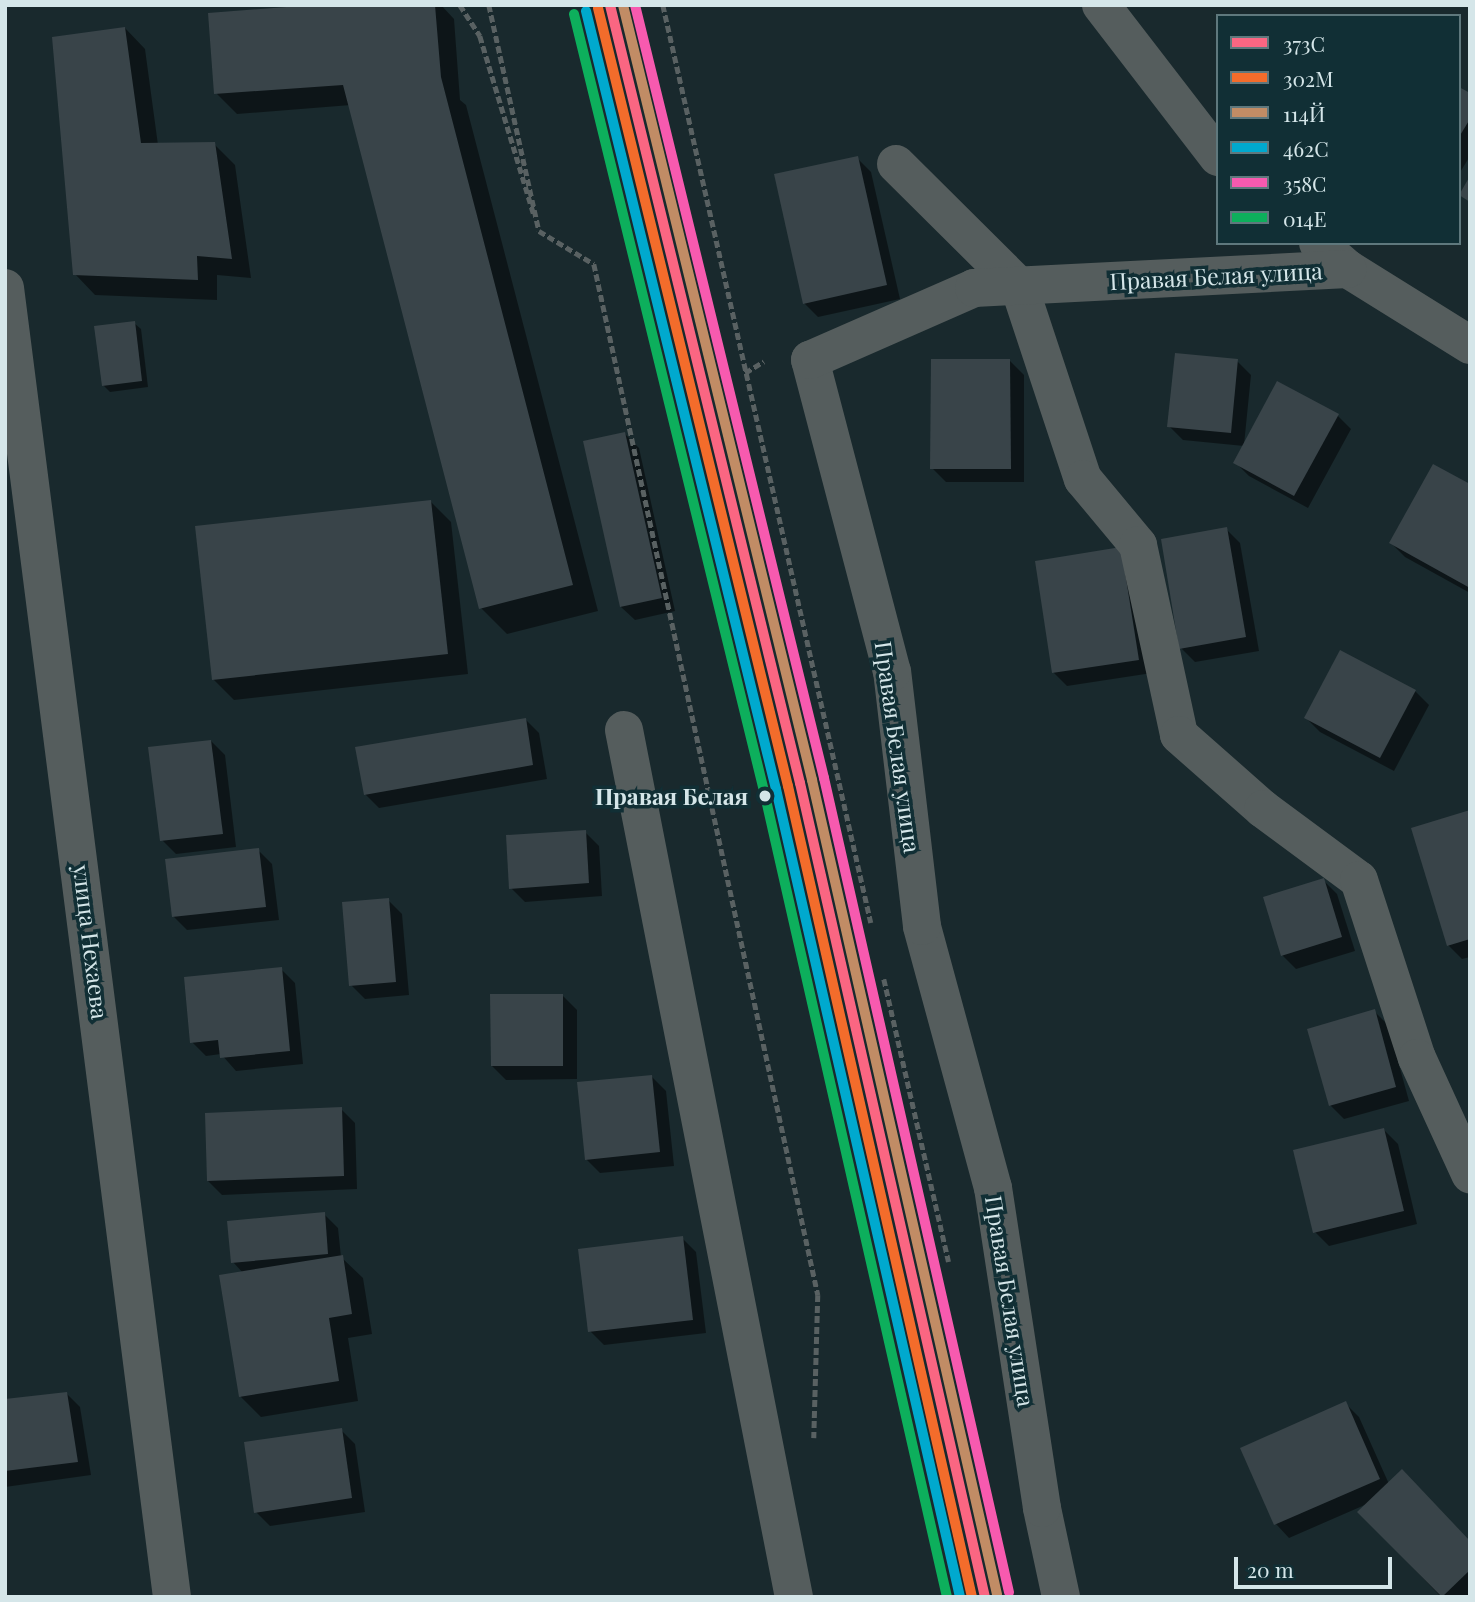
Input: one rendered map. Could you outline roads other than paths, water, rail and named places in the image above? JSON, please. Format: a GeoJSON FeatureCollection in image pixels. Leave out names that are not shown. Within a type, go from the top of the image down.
{"type":"FeatureCollection","features":[{"type":"Feature","properties":{"kind":"street"},"geometry":{"type":"LineString","coordinates":[[1101,5],[1216,154]]}},
{"type":"Feature","properties":{"kind":"street"},"geometry":{"type":"LineString","coordinates":[[897,164],[1019,286],[1083,479],[1138,545],[1179,735],[1263,808],[1359,880],[1417,1058],[1470,1174]]}},
{"type":"Feature","properties":{"kind":"street"},"geometry":{"type":"LineString","coordinates":[[1320,245],[1348,269],[1470,345]]}},
{"type":"Feature","properties":{"kind":"street","name":"Правая Белая улица"},"geometry":{"type":"LineString","coordinates":[[1061,1597],[1042,1508],[993,1188],[922,926],[892,672],[810,360],[974,288],[1348,269]]}},
{"type":"Feature","properties":{"kind":"street","name":"улица Нехаева"},"geometry":{"type":"LineString","coordinates":[[5,288],[172,1597]]}},
{"type":"Feature","properties":{"kind":"street"},"geometry":{"type":"LineString","coordinates":[[624,730],[794,1597]]}},
{"type":"Feature","properties":{"kind":"place","name":"Правая Белая"},"geometry":{"type":"Point","coordinates":[765,796]}}]}
